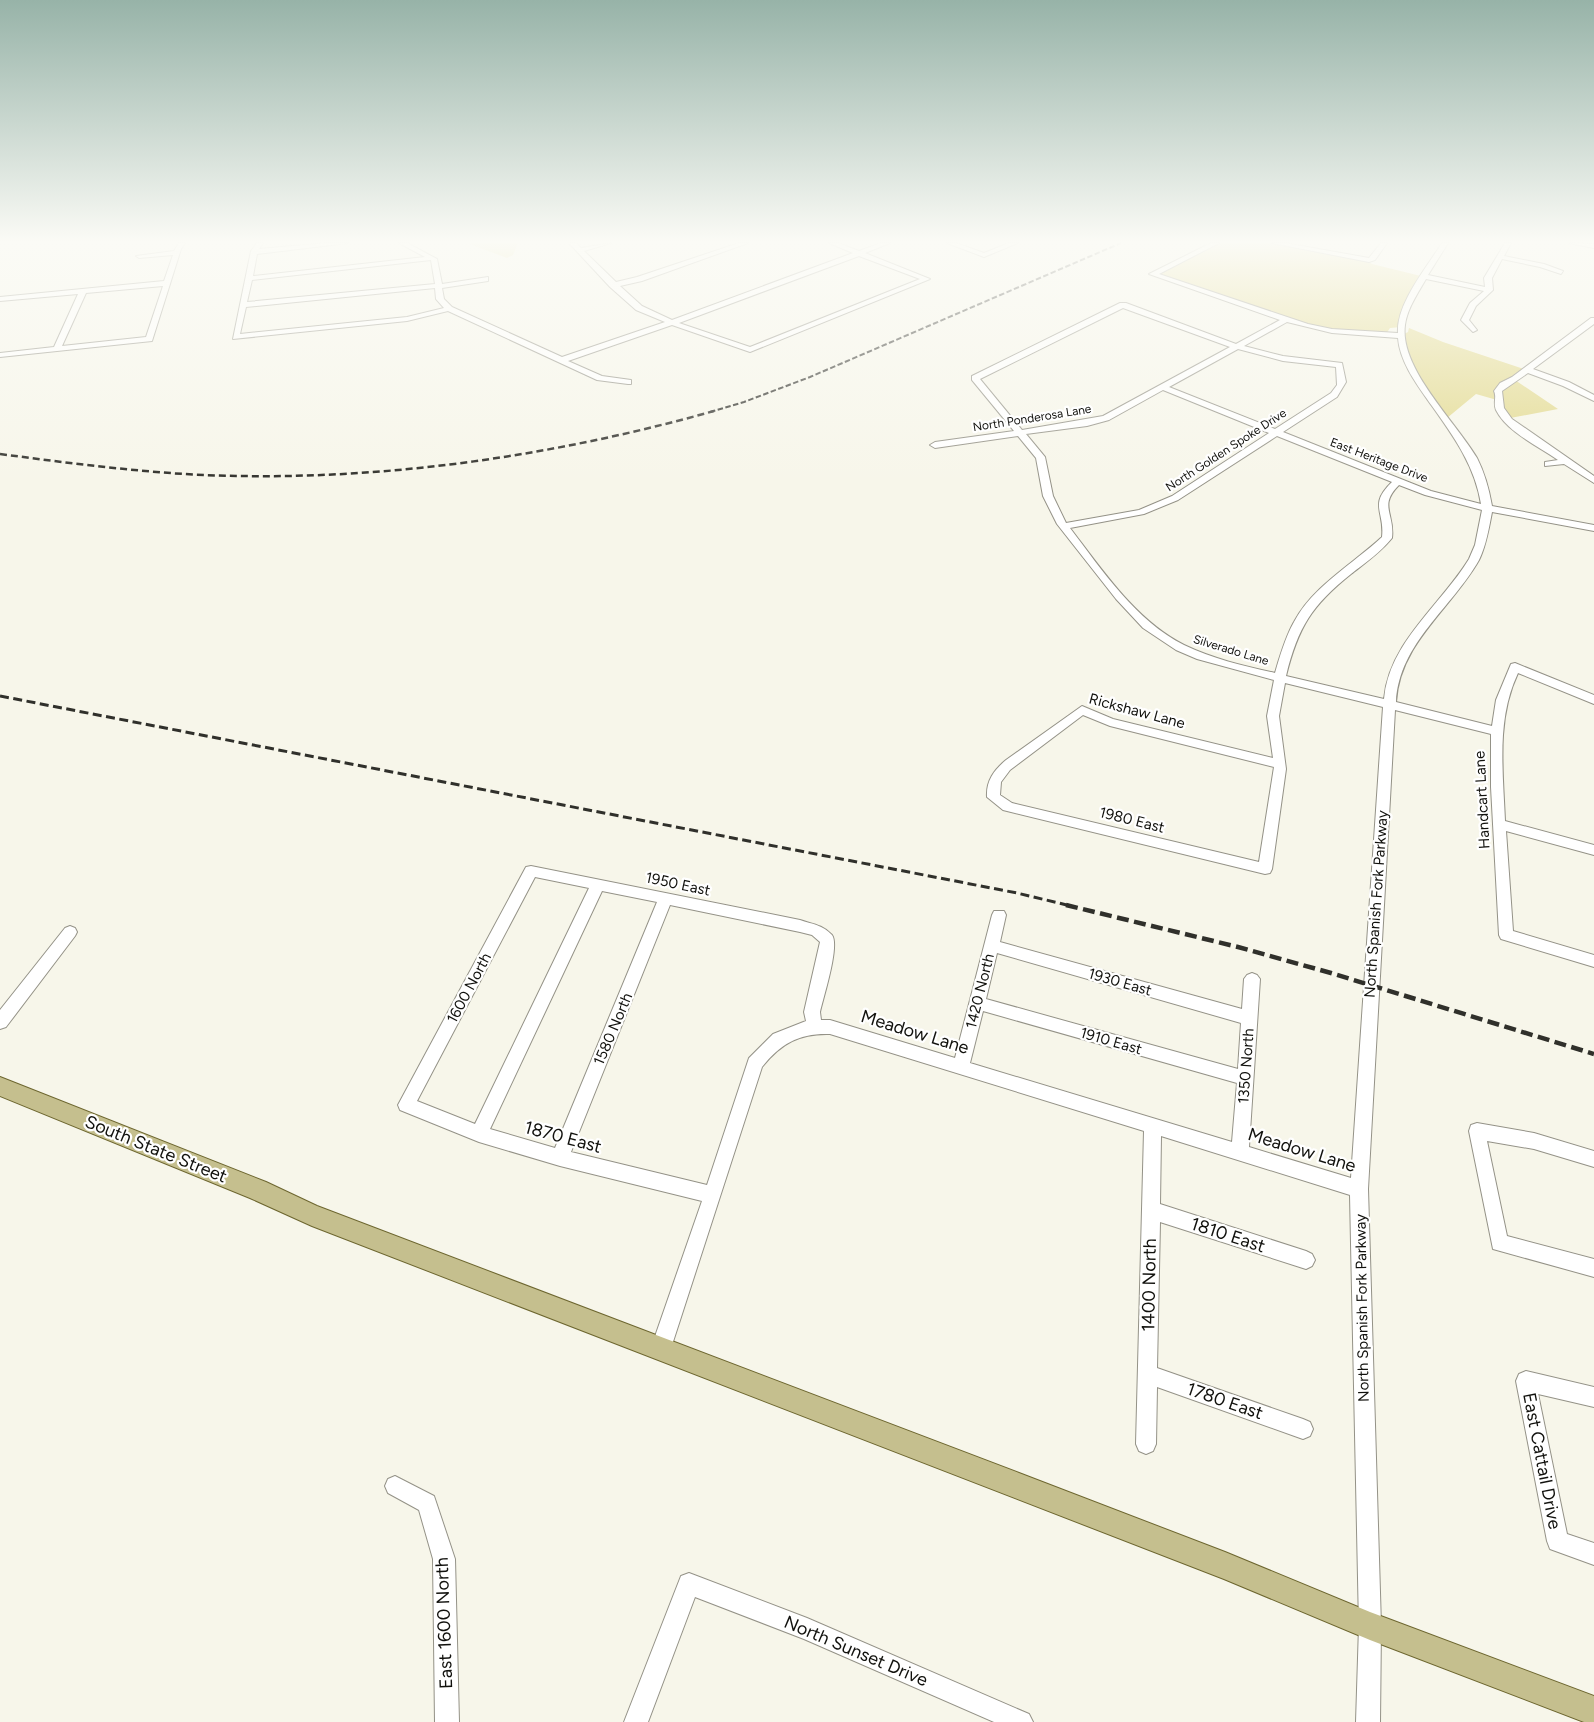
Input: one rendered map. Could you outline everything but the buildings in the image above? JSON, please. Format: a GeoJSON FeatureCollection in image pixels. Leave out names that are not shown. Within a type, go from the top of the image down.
{"type":"FeatureCollection","features":[{"type":"Feature","properties":{"kind":"main road","name":"South State Street"},"geometry":{"type":"LineString","coordinates":[[0,1086],[258,1190],[312,1215],[1225,1566],[1370,1626],[1594,1711]]}},
{"type":"Feature","properties":{"kind":"street"},"geometry":{"type":"LineString","coordinates":[[57,349],[68,323]]}},
{"type":"Feature","properties":{"kind":"street"},"geometry":{"type":"LineString","coordinates":[[0,355],[149,339],[154,323]]}},
{"type":"Feature","properties":{"kind":"street"},"geometry":{"type":"LineString","coordinates":[[239,323],[235,340],[371,323]]}},
{"type":"Feature","properties":{"kind":"street"},"geometry":{"type":"LineString","coordinates":[[481,323],[604,379],[628,382]]}},
{"type":"Feature","properties":{"kind":"street"},"geometry":{"type":"LineString","coordinates":[[562,360],[670,323]]}},
{"type":"Feature","properties":{"kind":"street"},"geometry":{"type":"LineString","coordinates":[[672,323],[750,350],[816,323]]}},
{"type":"Feature","properties":{"kind":"street","name":"Silverado Lane"},"geometry":{"type":"LineString","coordinates":[[1086,323],[975,378],[1040,457],[1044,466],[1045,486],[1050,502],[1064,526],[1136,618],[1153,632],[1183,650],[1203,658],[1496,731]]}},
{"type":"Feature","properties":{"kind":"street","name":"Silverado Lane"},"geometry":{"type":"LineString","coordinates":[[1174,323],[1238,346]]}},
{"type":"Feature","properties":{"kind":"street","name":"North Ponderosa Lane"},"geometry":{"type":"LineString","coordinates":[[934,445],[1087,423],[1106,418],[1280,323]]}},
{"type":"Feature","properties":{"kind":"street"},"geometry":{"type":"LineString","coordinates":[[1302,323],[1320,329],[1400,336],[1403,323]]}},
{"type":"Feature","properties":{"kind":"street"},"geometry":{"type":"LineString","coordinates":[[1468,323],[1474,330]]}},
{"type":"Feature","properties":{"kind":"street"},"geometry":{"type":"LineString","coordinates":[[1590,327],[1507,384],[1508,387],[1498,397],[1499,408],[1517,428],[1594,480]]}},
{"type":"Feature","properties":{"kind":"street","name":"North Spanish Fork Parkway"},"geometry":{"type":"LineString","coordinates":[[1368,1722],[1370,1626],[1359,1189],[1390,706],[1393,682],[1404,655],[1421,628],[1468,568],[1479,549],[1487,508],[1484,482],[1466,447],[1413,370],[1400,336]]}},
{"type":"Feature","properties":{"kind":"street","name":"North Golden Spoke Drive"},"geometry":{"type":"LineString","coordinates":[[1064,526],[1125,516],[1158,506],[1175,498],[1334,395],[1342,387],[1343,378],[1339,366],[1287,361],[1238,346]]}},
{"type":"Feature","properties":{"kind":"street"},"geometry":{"type":"LineString","coordinates":[[1527,370],[1566,384],[1594,398]]}},
{"type":"Feature","properties":{"kind":"street","name":"East Heritage Drive"},"geometry":{"type":"LineString","coordinates":[[1164,388],[1398,481],[1449,499],[1594,528]]}},
{"type":"Feature","properties":{"kind":"street"},"geometry":{"type":"LineString","coordinates":[[1548,464],[1566,461]]}},
{"type":"Feature","properties":{"kind":"street"},"geometry":{"type":"LineString","coordinates":[[1280,764],[1274,709],[1294,632],[1304,613],[1329,588],[1387,538],[1390,527],[1382,512],[1381,500],[1386,491],[1398,481]]}},
{"type":"Feature","properties":{"kind":"street","name":"Handcart Lane"},"geometry":{"type":"LineString","coordinates":[[1594,700],[1515,667],[1500,701],[1496,731],[1499,824],[1506,935],[1594,961]]}},
{"type":"Feature","properties":{"kind":"street","name":"Rickshaw Lane"},"geometry":{"type":"LineString","coordinates":[[994,797],[992,786],[999,773],[1082,710],[1110,722],[1280,764]]}},
{"type":"Feature","properties":{"kind":"street","name":"1980 East"},"geometry":{"type":"LineString","coordinates":[[994,797],[1008,807],[1265,869],[1280,764]]}},
{"type":"Feature","properties":{"kind":"street"},"geometry":{"type":"LineString","coordinates":[[1499,824],[1594,850]]}},
{"type":"Feature","properties":{"kind":"street","name":"1950 East"},"geometry":{"type":"LineString","coordinates":[[531,871],[817,931],[826,940],[827,950],[812,1012],[814,1026]]}},
{"type":"Feature","properties":{"kind":"street","name":"1600 North"},"geometry":{"type":"LineString","coordinates":[[406,1105],[531,871]]}},
{"type":"Feature","properties":{"kind":"street"},"geometry":{"type":"LineString","coordinates":[[479,1134],[598,884]]}},
{"type":"Feature","properties":{"kind":"street","name":"1580 North"},"geometry":{"type":"LineString","coordinates":[[560,1158],[665,899]]}},
{"type":"Feature","properties":{"kind":"street","name":"1420 North"},"geometry":{"type":"LineString","coordinates":[[961,1067],[999,915]]}},
{"type":"Feature","properties":{"kind":"street"},"geometry":{"type":"LineString","coordinates":[[0,1022],[70,932]]}},
{"type":"Feature","properties":{"kind":"street","name":"1930 East"},"geometry":{"type":"LineString","coordinates":[[992,946],[1249,1018]]}},
{"type":"Feature","properties":{"kind":"street","name":"1350 North"},"geometry":{"type":"LineString","coordinates":[[1240,1152],[1252,979]]}},
{"type":"Feature","properties":{"kind":"street","name":"1910 East"},"geometry":{"type":"LineString","coordinates":[[977,1003],[1245,1078]]}},
{"type":"Feature","properties":{"kind":"street","name":"Meadow Lane"},"geometry":{"type":"LineString","coordinates":[[661,1348],[713,1194],[754,1063],[769,1045],[795,1030],[814,1026],[830,1027],[1359,1189]]}},
{"type":"Feature","properties":{"kind":"street","name":"1870 East"},"geometry":{"type":"LineString","coordinates":[[406,1105],[479,1134],[560,1158],[713,1194]]}},
{"type":"Feature","properties":{"kind":"street","name":"1400 North"},"geometry":{"type":"LineString","coordinates":[[1146,1444],[1153,1125]]}},
{"type":"Feature","properties":{"kind":"street"},"geometry":{"type":"LineString","coordinates":[[1594,1159],[1534,1141],[1477,1131],[1499,1243],[1594,1268]]}},
{"type":"Feature","properties":{"kind":"street","name":"1810 East"},"geometry":{"type":"LineString","coordinates":[[1151,1210],[1306,1260]]}},
{"type":"Feature","properties":{"kind":"street","name":"1780 East"},"geometry":{"type":"LineString","coordinates":[[1147,1374],[1302,1429]]}},
{"type":"Feature","properties":{"kind":"street","name":"East Cattail Drive"},"geometry":{"type":"LineString","coordinates":[[1594,1397],[1526,1381],[1558,1541],[1594,1554]]}},
{"type":"Feature","properties":{"kind":"street","name":"East 1600 North"},"geometry":{"type":"LineString","coordinates":[[395,1486],[427,1503],[444,1559],[447,1722]]}},
{"type":"Feature","properties":{"kind":"street"},"geometry":{"type":"LineString","coordinates":[[636,1722],[689,1584]]}},
{"type":"Feature","properties":{"kind":"street","name":"North Sunset Drive"},"geometry":{"type":"LineString","coordinates":[[689,1584],[807,1629],[1021,1722]]}},
{"type":"Feature","properties":{"kind":"shaded area"},"geometry":{"type":"Polygon","coordinates":[[[1302,323],[1403,323],[1401,327],[1390,328],[1386,334],[1320,329],[1302,323]]]}},
{"type":"Feature","properties":{"kind":"shaded area"},"geometry":{"type":"Polygon","coordinates":[[[1409,328],[1443,342],[1527,370],[1515,380],[1558,409],[1505,419],[1497,400],[1476,394],[1447,418],[1422,383],[1400,336],[1408,332],[1409,328]]]}},
{"type":"Feature","properties":{"kind":"railway"},"geometry":{"type":"LineString","coordinates":[[710,412],[744,402],[810,377],[934,323]]}},
{"type":"Feature","properties":{"kind":"railway"},"geometry":{"type":"LineString","coordinates":[[0,454],[184,474],[251,476],[385,471],[518,455],[649,428],[714,411]]}},
{"type":"Feature","properties":{"kind":"railway"},"geometry":{"type":"LineString","coordinates":[[0,696],[1017,893],[1071,906]]}},
{"type":"Feature","properties":{"kind":"railway"},"geometry":{"type":"LineString","coordinates":[[1066,905],[1238,947],[1331,973],[1594,1054]]}}]}
